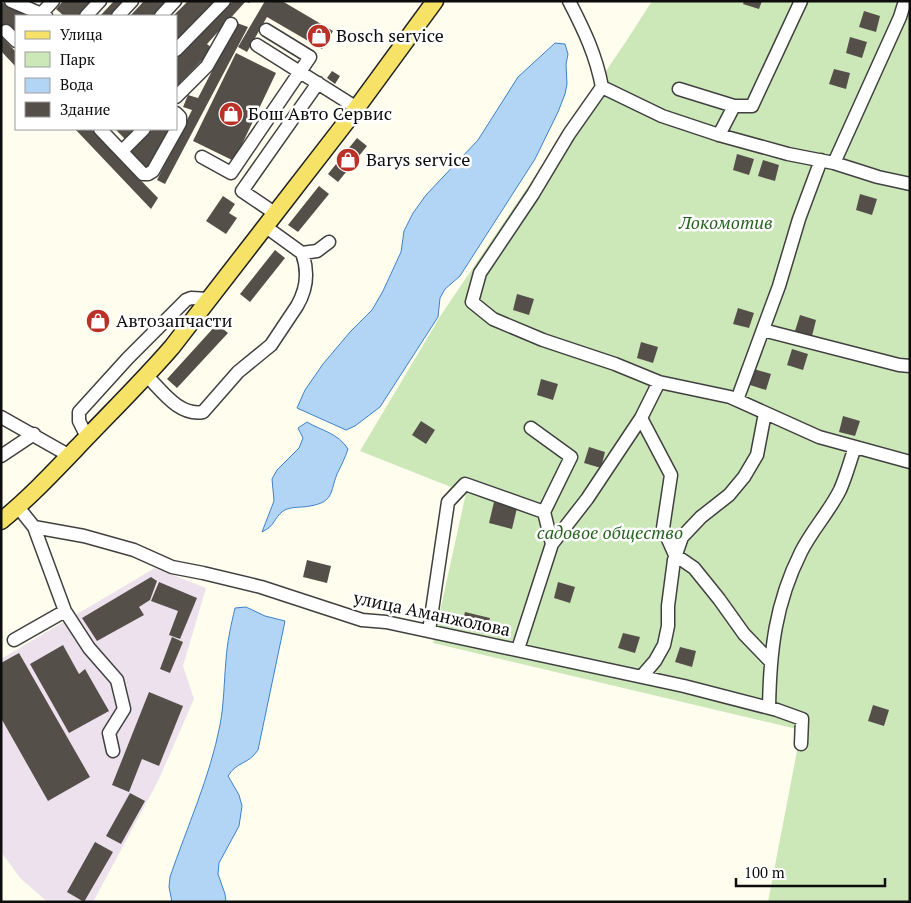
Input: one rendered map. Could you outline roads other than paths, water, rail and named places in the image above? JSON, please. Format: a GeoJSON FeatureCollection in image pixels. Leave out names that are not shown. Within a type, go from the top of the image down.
{"type":"FeatureCollection","features":[{"type":"Feature","properties":{"kind":"main road"},"geometry":{"type":"LineString","coordinates":[[1,521],[70,456],[147,376],[276,214],[357,108],[435,1]]}},
{"type":"Feature","properties":{"kind":"street"},"geometry":{"type":"LineString","coordinates":[[11,1],[43,15],[53,1]]}},
{"type":"Feature","properties":{"kind":"street"},"geometry":{"type":"LineString","coordinates":[[87,15],[100,1]]}},
{"type":"Feature","properties":{"kind":"street"},"geometry":{"type":"LineString","coordinates":[[119,15],[132,1]]}},
{"type":"Feature","properties":{"kind":"street"},"geometry":{"type":"LineString","coordinates":[[162,15],[175,1]]}},
{"type":"Feature","properties":{"kind":"street"},"geometry":{"type":"LineString","coordinates":[[178,48],[224,1]]}},
{"type":"Feature","properties":{"kind":"street"},"geometry":{"type":"LineString","coordinates":[[568,1],[580,22],[598,63],[602,87],[569,134],[533,194],[480,273],[472,302],[493,319],[542,340],[615,364],[659,382],[730,397],[819,437],[910,462]]}},
{"type":"Feature","properties":{"kind":"street"},"geometry":{"type":"LineString","coordinates":[[679,89],[734,106],[752,106],[801,1]]}},
{"type":"Feature","properties":{"kind":"street"},"geometry":{"type":"LineString","coordinates":[[737,400],[779,286],[799,219],[900,17],[905,1]]}},
{"type":"Feature","properties":{"kind":"street"},"geometry":{"type":"LineString","coordinates":[[178,95],[207,66],[231,24]]}},
{"type":"Feature","properties":{"kind":"street"},"geometry":{"type":"LineString","coordinates":[[202,157],[231,173],[310,57],[266,30]]}},
{"type":"Feature","properties":{"kind":"street"},"geometry":{"type":"LineString","coordinates":[[6,31],[15,40]]}},
{"type":"Feature","properties":{"kind":"street"},"geometry":{"type":"LineString","coordinates":[[257,45],[357,108]]}},
{"type":"Feature","properties":{"kind":"street"},"geometry":{"type":"LineString","coordinates":[[276,214],[242,191],[318,83]]}},
{"type":"Feature","properties":{"kind":"street"},"geometry":{"type":"LineString","coordinates":[[602,87],[662,116],[719,135],[910,184]]}},
{"type":"Feature","properties":{"kind":"street"},"geometry":{"type":"LineString","coordinates":[[719,135],[734,106]]}},
{"type":"Feature","properties":{"kind":"street"},"geometry":{"type":"LineString","coordinates":[[178,114],[180,116],[180,123],[178,126]]}},
{"type":"Feature","properties":{"kind":"street"},"geometry":{"type":"LineString","coordinates":[[101,130],[143,174],[148,174],[152,171],[176,130]]}},
{"type":"Feature","properties":{"kind":"street"},"geometry":{"type":"LineString","coordinates":[[122,151],[143,130]]}},
{"type":"Feature","properties":{"kind":"street"},"geometry":{"type":"LineString","coordinates":[[147,376],[184,410],[193,414],[203,412],[238,372],[271,345],[300,301],[306,279],[306,265],[302,253],[266,227]]}},
{"type":"Feature","properties":{"kind":"street"},"geometry":{"type":"LineString","coordinates":[[302,253],[317,251],[329,242]]}},
{"type":"Feature","properties":{"kind":"street"},"geometry":{"type":"LineString","coordinates":[[87,437],[79,420],[79,412],[128,358],[186,300],[191,298],[210,299]]}},
{"type":"Feature","properties":{"kind":"street"},"geometry":{"type":"LineString","coordinates":[[763,330],[899,365],[910,366]]}},
{"type":"Feature","properties":{"kind":"street"},"geometry":{"type":"LineString","coordinates":[[518,649],[552,544],[587,499],[641,418],[659,382]]}},
{"type":"Feature","properties":{"kind":"street"},"geometry":{"type":"LineString","coordinates":[[642,676],[655,661],[664,645],[668,626],[668,606],[675,556],[682,536],[701,517],[729,495],[744,477],[757,455],[765,413]]}},
{"type":"Feature","properties":{"kind":"street"},"geometry":{"type":"LineString","coordinates":[[1,417],[70,456]]}},
{"type":"Feature","properties":{"kind":"street"},"geometry":{"type":"LineString","coordinates":[[641,418],[671,475],[663,528],[675,556],[694,568],[744,634],[770,661]]}},
{"type":"Feature","properties":{"kind":"street"},"geometry":{"type":"LineString","coordinates":[[531,428],[571,457],[544,512],[552,544]]}},
{"type":"Feature","properties":{"kind":"street"},"geometry":{"type":"LineString","coordinates":[[1,456],[34,434]]}},
{"type":"Feature","properties":{"kind":"street"},"geometry":{"type":"LineString","coordinates":[[769,708],[770,661],[774,632],[783,596],[801,552],[840,491],[855,447]]}},
{"type":"Feature","properties":{"kind":"street"},"geometry":{"type":"LineString","coordinates":[[429,631],[448,502],[465,484],[544,512]]}},
{"type":"Feature","properties":{"kind":"street"},"geometry":{"type":"LineString","coordinates":[[18,507],[34,527],[65,612],[89,648],[117,680],[124,709],[109,733],[113,751]]}},
{"type":"Feature","properties":{"kind":"street","name":"улица Аманжолова"},"geometry":{"type":"LineString","coordinates":[[34,527],[84,536],[134,550],[172,567],[204,573],[261,588],[362,620],[386,622],[518,649],[642,676],[769,708],[802,719],[801,744]]}},
{"type":"Feature","properties":{"kind":"street"},"geometry":{"type":"LineString","coordinates":[[14,640],[65,612]]}},
{"type":"Feature","properties":{"kind":"water"},"geometry":{"type":"Polygon","coordinates":[[[555,43],[565,44],[568,54],[566,64],[567,84],[558,112],[535,159],[460,276],[445,289],[440,298],[438,317],[380,407],[355,426],[346,430],[297,408],[305,390],[323,364],[350,332],[372,310],[401,252],[404,231],[413,213],[426,195],[478,140],[518,77],[555,43]]]}},
{"type":"Feature","properties":{"kind":"water"},"geometry":{"type":"Polygon","coordinates":[[[307,422],[335,436],[348,449],[332,491],[323,502],[307,507],[289,508],[283,511],[270,527],[262,532],[274,501],[272,479],[277,470],[299,448],[303,438],[298,428],[307,422]]]}},
{"type":"Feature","properties":{"kind":"water"},"geometry":{"type":"Polygon","coordinates":[[[246,607],[265,616],[285,621],[258,750],[231,771],[228,776],[239,795],[242,806],[239,826],[219,863],[218,874],[226,902],[172,902],[169,887],[170,877],[216,744],[223,701],[227,647],[235,608],[246,607]]]}},
{"type":"Feature","properties":{"kind":"place","name":"Bosch service"},"geometry":{"type":"Point","coordinates":[319,36]}},
{"type":"Feature","properties":{"kind":"place","name":"Бош Авто Сервис"},"geometry":{"type":"Point","coordinates":[231,114]}},
{"type":"Feature","properties":{"kind":"place","name":"Barys service"},"geometry":{"type":"Point","coordinates":[348,160]}},
{"type":"Feature","properties":{"kind":"place","name":"Автозапчасти"},"geometry":{"type":"Point","coordinates":[98,321]}},
{"type":"Feature","properties":{"kind":"park label","name":"Локомотив"},"geometry":{"type":"Point","coordinates":[726,223]}},
{"type":"Feature","properties":{"kind":"park label","name":"садовое общество"},"geometry":{"type":"Point","coordinates":[610,533]}}]}
